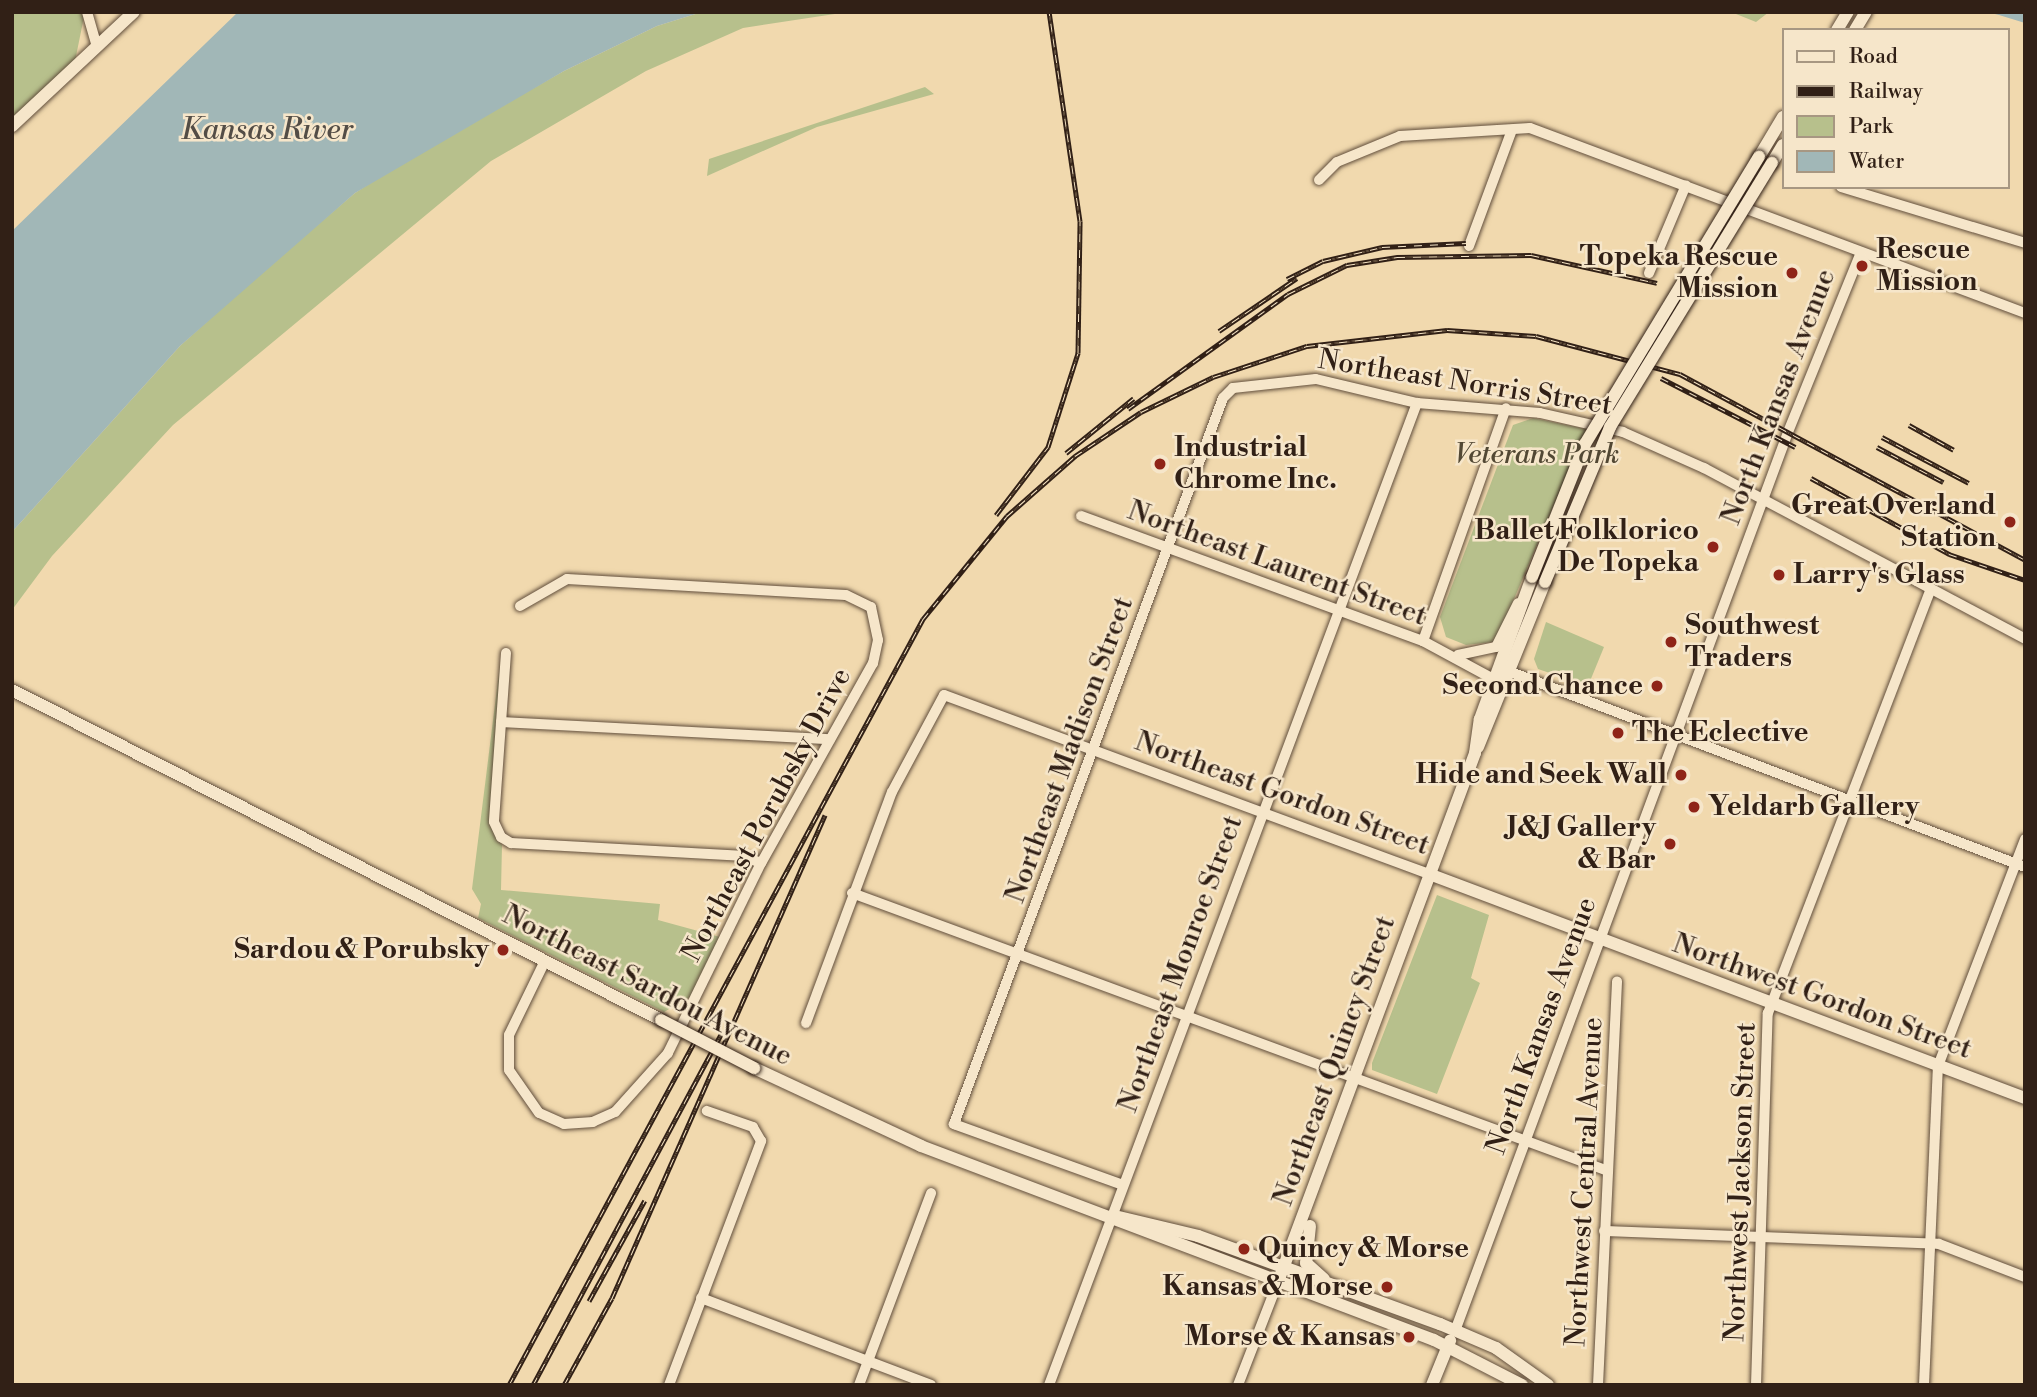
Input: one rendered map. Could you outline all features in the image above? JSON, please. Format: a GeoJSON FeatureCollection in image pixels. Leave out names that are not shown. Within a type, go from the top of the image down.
{"type":"FeatureCollection","features":[{"type":"Feature","properties":{"kind":"main road"},"geometry":{"type":"LineString","coordinates":[[12,126],[134,12]]}},
{"type":"Feature","properties":{"kind":"main road"},"geometry":{"type":"LineString","coordinates":[[1838,28],[1848,12]]}},
{"type":"Feature","properties":{"kind":"main road"},"geometry":{"type":"LineString","coordinates":[[1856,28],[1866,12]]}},
{"type":"Feature","properties":{"kind":"main road"},"geometry":{"type":"LineString","coordinates":[[1530,581],[1591,432],[1782,119]]}},
{"type":"Feature","properties":{"kind":"main road","name":"Northeast Quincy Street"},"geometry":{"type":"LineString","coordinates":[[1281,1276],[1475,752],[1511,672],[1545,582],[1610,427],[1778,166]]}},
{"type":"Feature","properties":{"kind":"main road","name":"Northeast Quincy Street"},"geometry":{"type":"LineString","coordinates":[[1475,752],[1495,680],[1530,581]]}},
{"type":"Feature","properties":{"kind":"main road","name":"Northeast Sardou Avenue"},"geometry":{"type":"LineString","coordinates":[[12,690],[544,963],[754,1068],[921,1146],[1281,1276]]}},
{"type":"Feature","properties":{"kind":"main road","name":"Northeast Gordon Street"},"geometry":{"type":"LineString","coordinates":[[1429,874],[1602,941]]}},
{"type":"Feature","properties":{"kind":"main road","name":"Northwest Gordon Street"},"geometry":{"type":"LineString","coordinates":[[1602,941],[2025,1098]]}},
{"type":"Feature","properties":{"kind":"main road"},"geometry":{"type":"LineString","coordinates":[[1317,1175],[1306,1263],[1315,1273],[1367,1298],[1496,1348],[1548,1385]]}},
{"type":"Feature","properties":{"kind":"main road"},"geometry":{"type":"LineString","coordinates":[[1281,1276],[1367,1298]]}},
{"type":"Feature","properties":{"kind":"main road"},"geometry":{"type":"LineString","coordinates":[[1281,1276],[1448,1345],[1522,1385]]}},
{"type":"Feature","properties":{"kind":"main road","name":"North Kansas Avenue"},"geometry":{"type":"LineString","coordinates":[[1432,1385],[1455,1331]]}},
{"type":"Feature","properties":{"kind":"street"},"geometry":{"type":"LineString","coordinates":[[87,12],[97,47]]}},
{"type":"Feature","properties":{"kind":"street"},"geometry":{"type":"LineString","coordinates":[[1319,180],[1337,162],[1400,136],[1446,128],[1530,128],[2025,313]]}},
{"type":"Feature","properties":{"kind":"street"},"geometry":{"type":"LineString","coordinates":[[1469,246],[1512,130]]}},
{"type":"Feature","properties":{"kind":"street"},"geometry":{"type":"LineString","coordinates":[[1759,157],[1778,166]]}},
{"type":"Feature","properties":{"kind":"street"},"geometry":{"type":"LineString","coordinates":[[1649,273],[1686,185]]}},
{"type":"Feature","properties":{"kind":"street"},"geometry":{"type":"LineString","coordinates":[[1848,189],[2025,243]]}},
{"type":"Feature","properties":{"kind":"street","name":"North Kansas Avenue"},"geometry":{"type":"LineString","coordinates":[[1455,1331],[1602,941],[1675,737],[1861,252]]}},
{"type":"Feature","properties":{"kind":"street","name":"Northeast Norris Street"},"geometry":{"type":"LineString","coordinates":[[1228,392],[1240,384],[1316,379],[1417,403],[1506,408],[1641,438],[1766,500],[2025,639]]}},
{"type":"Feature","properties":{"kind":"street","name":"Northeast Madison Street"},"geometry":{"type":"LineString","coordinates":[[1123,1185],[954,1124],[1228,392]]}},
{"type":"Feature","properties":{"kind":"street","name":"Northeast Monroe Street"},"geometry":{"type":"LineString","coordinates":[[1048,1385],[1335,610],[1417,403]]}},
{"type":"Feature","properties":{"kind":"street"},"geometry":{"type":"LineString","coordinates":[[1423,641],[1506,408]]}},
{"type":"Feature","properties":{"kind":"street","name":"Northeast Laurent Street"},"geometry":{"type":"LineString","coordinates":[[1081,516],[1423,641],[1458,655],[1495,680]]}},
{"type":"Feature","properties":{"kind":"street","name":"Northeast Porubsky Drive"},"geometry":{"type":"LineString","coordinates":[[520,606],[547,585],[567,579],[846,595],[871,607],[877,640],[873,663],[761,863],[668,1053],[615,1112],[593,1122],[564,1124],[539,1113],[509,1070],[509,1035],[544,963]]}},
{"type":"Feature","properties":{"kind":"street"},"geometry":{"type":"LineString","coordinates":[[1458,655],[1496,647],[1530,581]]}},
{"type":"Feature","properties":{"kind":"street","name":"Northwest Jackson Street"},"geometry":{"type":"LineString","coordinates":[[1756,1385],[1772,1003],[1930,590]]}},
{"type":"Feature","properties":{"kind":"street"},"geometry":{"type":"LineString","coordinates":[[506,653],[498,833],[511,843],[740,856],[761,863]]}},
{"type":"Feature","properties":{"kind":"street"},"geometry":{"type":"LineString","coordinates":[[1511,672],[1675,737],[2020,866]]}},
{"type":"Feature","properties":{"kind":"street","name":"Northeast Gordon Street"},"geometry":{"type":"LineString","coordinates":[[852,892],[897,779],[944,695],[1429,874]]}},
{"type":"Feature","properties":{"kind":"street"},"geometry":{"type":"LineString","coordinates":[[501,722],[830,739]]}},
{"type":"Feature","properties":{"kind":"street"},"geometry":{"type":"LineString","coordinates":[[1924,1385],[1928,1244],[1938,1066],[2020,866],[2025,839]]}},
{"type":"Feature","properties":{"kind":"street"},"geometry":{"type":"LineString","coordinates":[[806,1023],[852,892],[1608,1171]]}},
{"type":"Feature","properties":{"kind":"street","name":"Northwest Central Avenue"},"geometry":{"type":"LineString","coordinates":[[1598,1385],[1617,981]]}},
{"type":"Feature","properties":{"kind":"street"},"geometry":{"type":"LineString","coordinates":[[669,1385],[761,1141],[753,1127],[707,1111]]}},
{"type":"Feature","properties":{"kind":"street"},"geometry":{"type":"LineString","coordinates":[[859,1385],[931,1193]]}},
{"type":"Feature","properties":{"kind":"street"},"geometry":{"type":"LineString","coordinates":[[1604,1231],[1928,1244],[2025,1276]]}},
{"type":"Feature","properties":{"kind":"street","name":"Northeast Quincy Street"},"geometry":{"type":"LineString","coordinates":[[1238,1385],[1281,1276]]}},
{"type":"Feature","properties":{"kind":"street"},"geometry":{"type":"LineString","coordinates":[[701,1298],[931,1385]]}},
{"type":"Feature","properties":{"kind":"green space"},"geometry":{"type":"Polygon","coordinates":[[[12,12],[85,12],[75,61],[12,119],[12,12]]]}},
{"type":"Feature","properties":{"kind":"green space"},"geometry":{"type":"Polygon","coordinates":[[[702,12],[848,12],[743,28],[646,71],[491,161],[173,425],[52,556],[12,610],[12,532],[180,346],[260,274],[355,193],[413,156],[564,71],[657,26],[702,12]]]}},
{"type":"Feature","properties":{"kind":"green space"},"geometry":{"type":"Polygon","coordinates":[[[1731,12],[1769,12],[1756,22],[1731,12]]]}},
{"type":"Feature","properties":{"kind":"green space"},"geometry":{"type":"Polygon","coordinates":[[[925,87],[934,94],[817,127],[707,176],[709,159],[925,87]]]}},
{"type":"Feature","properties":{"kind":"green space","name":"Veterans Park"},"geometry":{"type":"Polygon","coordinates":[[[1533,418],[1586,429],[1500,632],[1493,642],[1466,645],[1446,637],[1440,617],[1513,425],[1533,418]]]}},
{"type":"Feature","properties":{"kind":"green space"},"geometry":{"type":"Polygon","coordinates":[[[1546,622],[1604,647],[1588,686],[1538,669],[1534,659],[1546,622]]]}},
{"type":"Feature","properties":{"kind":"green space"},"geometry":{"type":"Polygon","coordinates":[[[500,664],[491,824],[502,845],[501,890],[660,904],[658,920],[720,937],[692,996],[664,1012],[478,918],[481,904],[472,889],[500,664]]]}},
{"type":"Feature","properties":{"kind":"green space"},"geometry":{"type":"Polygon","coordinates":[[[1437,895],[1489,915],[1471,978],[1480,983],[1437,1094],[1372,1070],[1372,1063],[1437,895]]]}},
{"type":"Feature","properties":{"kind":"water","name":"Kansas River"},"geometry":{"type":"Polygon","coordinates":[[[238,12],[702,12],[657,26],[564,71],[355,193],[180,346],[12,532],[12,231],[238,12]]]}},
{"type":"Feature","properties":{"kind":"water"},"geometry":{"type":"Polygon","coordinates":[[[1987,12],[2025,12],[2025,23],[1999,15],[1987,12]]]}},
{"type":"Feature","properties":{"kind":"railway"},"geometry":{"type":"LineString","coordinates":[[996,515],[1048,447],[1078,353],[1080,221],[1049,12]]}},
{"type":"Feature","properties":{"kind":"railway"},"geometry":{"type":"LineString","coordinates":[[1287,279],[1323,261],[1382,247],[1466,243]]}},
{"type":"Feature","properties":{"kind":"railway"},"geometry":{"type":"LineString","coordinates":[[1128,409],[1288,294],[1347,265],[1397,257],[1531,255],[1657,283]]}},
{"type":"Feature","properties":{"kind":"railway"},"geometry":{"type":"LineString","coordinates":[[1219,331],[1297,278]]}},
{"type":"Feature","properties":{"kind":"railway"},"geometry":{"type":"LineString","coordinates":[[509,1385],[923,619],[1007,516],[1075,456],[1141,412],[1213,377],[1307,346],[1447,330],[1536,336],[1680,374],[2025,560]]}},
{"type":"Feature","properties":{"kind":"railway"},"geometry":{"type":"LineString","coordinates":[[1661,378],[1795,447]]}},
{"type":"Feature","properties":{"kind":"railway"},"geometry":{"type":"LineString","coordinates":[[1066,453],[1134,398]]}},
{"type":"Feature","properties":{"kind":"railway"},"geometry":{"type":"LineString","coordinates":[[1909,425],[1954,450]]}},
{"type":"Feature","properties":{"kind":"railway"},"geometry":{"type":"LineString","coordinates":[[1882,437],[1969,483]]}},
{"type":"Feature","properties":{"kind":"railway"},"geometry":{"type":"LineString","coordinates":[[1877,447],[1943,482]]}},
{"type":"Feature","properties":{"kind":"railway"},"geometry":{"type":"LineString","coordinates":[[1811,478],[1949,554],[2025,580]]}},
{"type":"Feature","properties":{"kind":"railway"},"geometry":{"type":"LineString","coordinates":[[564,1385],[612,1298],[825,815]]}},
{"type":"Feature","properties":{"kind":"railway"},"geometry":{"type":"LineString","coordinates":[[533,1385],[722,1033]]}},
{"type":"Feature","properties":{"kind":"railway"},"geometry":{"type":"LineString","coordinates":[[589,1301],[645,1200]]}},
{"type":"Feature","properties":{"kind":"place","name":"Rescue Mission"},"geometry":{"type":"Point","coordinates":[1862,266]}},
{"type":"Feature","properties":{"kind":"place","name":"Topeka Rescue Mission"},"geometry":{"type":"Point","coordinates":[1792,273]}},
{"type":"Feature","properties":{"kind":"place","name":"Industrial Chrome Inc."},"geometry":{"type":"Point","coordinates":[1160,464]}},
{"type":"Feature","properties":{"kind":"place","name":"Great Overland Station"},"geometry":{"type":"Point","coordinates":[2010,522]}},
{"type":"Feature","properties":{"kind":"place","name":"Ballet Folklorico De Topeka"},"geometry":{"type":"Point","coordinates":[1713,547]}},
{"type":"Feature","properties":{"kind":"place","name":"Larry's Glass"},"geometry":{"type":"Point","coordinates":[1779,575]}},
{"type":"Feature","properties":{"kind":"place","name":"Southwest Traders"},"geometry":{"type":"Point","coordinates":[1671,642]}},
{"type":"Feature","properties":{"kind":"place","name":"Second Chance"},"geometry":{"type":"Point","coordinates":[1657,686]}},
{"type":"Feature","properties":{"kind":"place","name":"The Eclective"},"geometry":{"type":"Point","coordinates":[1618,733]}},
{"type":"Feature","properties":{"kind":"place","name":"Hide and Seek Wall"},"geometry":{"type":"Point","coordinates":[1681,775]}},
{"type":"Feature","properties":{"kind":"place","name":"Yeldarb Gallery"},"geometry":{"type":"Point","coordinates":[1694,807]}},
{"type":"Feature","properties":{"kind":"place","name":"J&J Gallery & Bar"},"geometry":{"type":"Point","coordinates":[1670,844]}},
{"type":"Feature","properties":{"kind":"place","name":"Sardou & Porubsky"},"geometry":{"type":"Point","coordinates":[503,950]}},
{"type":"Feature","properties":{"kind":"place","name":"Quincy & Morse"},"geometry":{"type":"Point","coordinates":[1244,1249]}},
{"type":"Feature","properties":{"kind":"place","name":"Kansas & Morse"},"geometry":{"type":"Point","coordinates":[1387,1287]}},
{"type":"Feature","properties":{"kind":"place","name":"Morse & Kansas"},"geometry":{"type":"Point","coordinates":[1409,1337]}}]}
